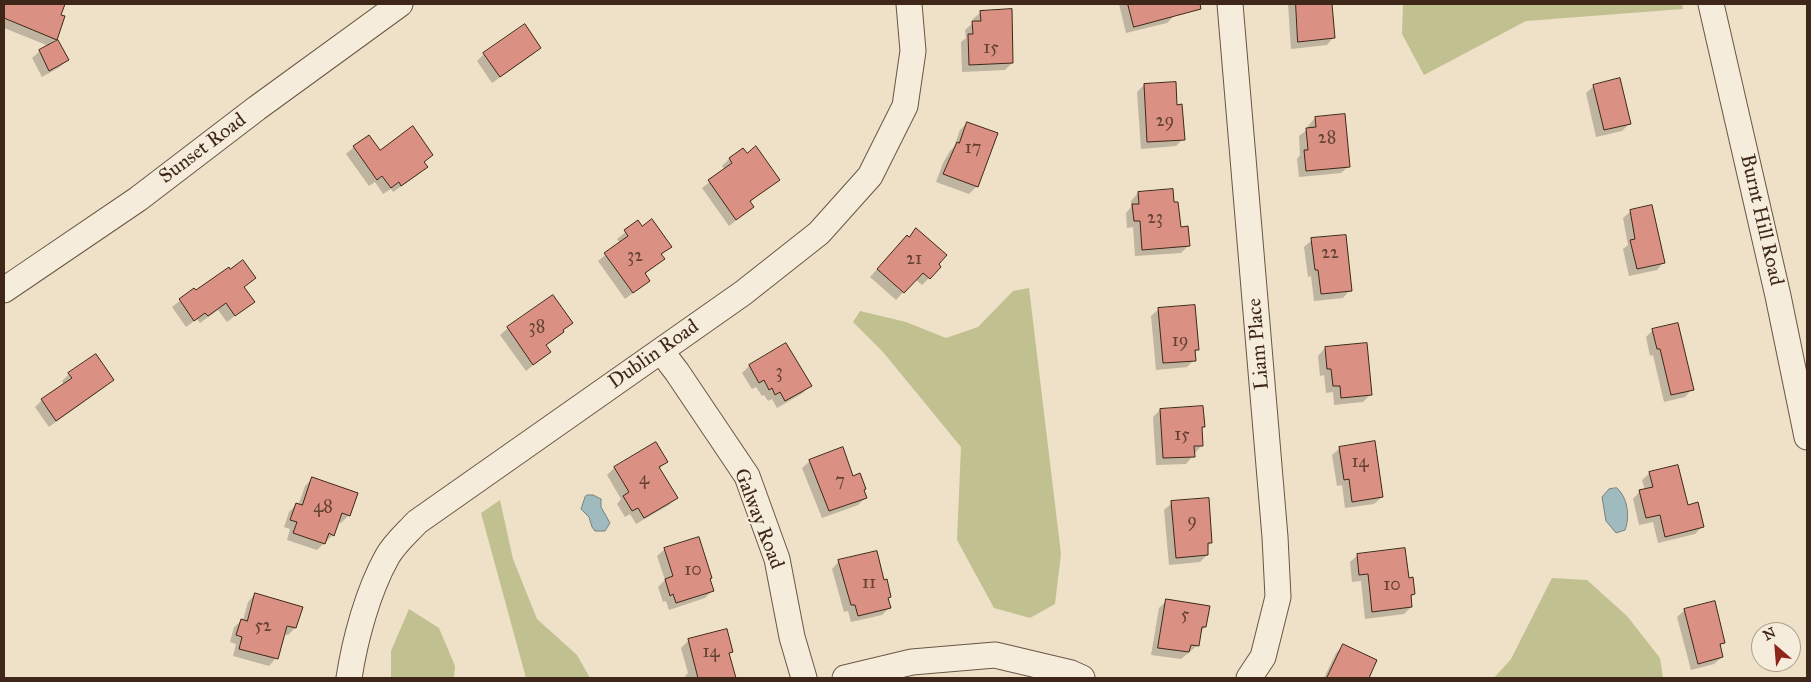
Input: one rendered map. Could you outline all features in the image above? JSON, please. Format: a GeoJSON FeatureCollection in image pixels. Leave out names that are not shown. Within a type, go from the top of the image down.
{"type":"FeatureCollection","features":[{"type":"Feature","properties":{"kind":"street","name":"Sunset Road"},"geometry":{"type":"LineString","coordinates":[[4,290],[138,199],[257,108],[400,4]]}},
{"type":"Feature","properties":{"kind":"street","name":"Dublin Road"},"geometry":{"type":"LineString","coordinates":[[349,678],[367,604],[387,556],[417,522],[743,293],[819,233],[870,176],[904,106],[913,51],[909,4]]}},
{"type":"Feature","properties":{"kind":"street","name":"Liam Place"},"geometry":{"type":"LineString","coordinates":[[1230,4],[1275,527],[1278,597],[1263,657],[1249,678]]}},
{"type":"Feature","properties":{"kind":"street","name":"Burnt Hill Road"},"geometry":{"type":"LineString","coordinates":[[1711,4],[1778,296],[1807,436]]}},
{"type":"Feature","properties":{"kind":"street","name":"Galway Road"},"geometry":{"type":"LineString","coordinates":[[661,351],[747,476],[777,559],[792,637],[804,678]]}},
{"type":"Feature","properties":{"kind":"street"},"geometry":{"type":"LineString","coordinates":[[845,678],[912,662],[995,655],[1071,673],[1082,678]]}},
{"type":"Feature","properties":{"kind":"shaded area"},"geometry":{"type":"Polygon","coordinates":[[[1403,4],[1682,4],[1683,9],[1526,21],[1424,75],[1402,34],[1403,4]]]}},
{"type":"Feature","properties":{"kind":"shaded area"},"geometry":{"type":"Polygon","coordinates":[[[1029,288],[1061,554],[1055,604],[1030,618],[994,608],[957,540],[961,447],[883,352],[853,322],[860,311],[906,322],[946,338],[978,327],[1013,291],[1029,288]]]}},
{"type":"Feature","properties":{"kind":"shaded area"},"geometry":{"type":"Polygon","coordinates":[[[500,500],[513,559],[537,619],[577,655],[590,678],[526,678],[481,513],[500,500]]]}},
{"type":"Feature","properties":{"kind":"shaded area"},"geometry":{"type":"Polygon","coordinates":[[[1552,578],[1587,580],[1627,616],[1660,658],[1663,678],[1494,678],[1511,659],[1552,578]]]}},
{"type":"Feature","properties":{"kind":"shaded area"},"geometry":{"type":"Polygon","coordinates":[[[409,609],[439,628],[455,666],[454,678],[391,678],[391,651],[409,609]]]}},
{"type":"Feature","properties":{"kind":"water"},"geometry":{"type":"Polygon","coordinates":[[[1617,488],[1624,497],[1628,514],[1625,530],[1616,533],[1606,521],[1602,497],[1609,489],[1617,488]]]}},
{"type":"Feature","properties":{"kind":"water"},"geometry":{"type":"Polygon","coordinates":[[[587,495],[593,495],[601,499],[601,507],[610,523],[605,531],[595,531],[589,517],[581,509],[587,495]]]}},
{"type":"Feature","properties":{"kind":"building"},"geometry":{"type":"Polygon","coordinates":[[[4,4],[65,4],[61,15],[65,16],[57,40],[4,18],[4,4]]]}},
{"type":"Feature","properties":{"kind":"building"},"geometry":{"type":"Polygon","coordinates":[[[1128,4],[1200,4],[1201,9],[1134,27],[1128,4]]]}},
{"type":"Feature","properties":{"kind":"building"},"geometry":{"type":"Polygon","coordinates":[[[1296,4],[1332,4],[1335,38],[1298,42],[1296,4]]]}},
{"type":"Feature","properties":{"kind":"building"},"geometry":{"type":"Polygon","coordinates":[[[1012,9],[1013,63],[969,65],[968,34],[973,34],[972,21],[981,21],[980,11],[1012,9]]]}},
{"type":"Feature","properties":{"kind":"building"},"geometry":{"type":"Polygon","coordinates":[[[525,24],[541,48],[500,77],[483,53],[525,24]]]}},
{"type":"Feature","properties":{"kind":"building"},"geometry":{"type":"Polygon","coordinates":[[[58,40],[69,60],[49,71],[39,50],[58,40]]]}},
{"type":"Feature","properties":{"kind":"building"},"geometry":{"type":"Polygon","coordinates":[[[1620,78],[1631,124],[1604,130],[1593,85],[1620,78]]]}},
{"type":"Feature","properties":{"kind":"building"},"geometry":{"type":"Polygon","coordinates":[[[1176,82],[1177,105],[1182,104],[1185,140],[1147,142],[1144,84],[1176,82]]]}},
{"type":"Feature","properties":{"kind":"building"},"geometry":{"type":"Polygon","coordinates":[[[1345,114],[1350,167],[1306,171],[1304,150],[1308,150],[1306,128],[1316,127],[1315,117],[1345,114]]]}},
{"type":"Feature","properties":{"kind":"building"},"geometry":{"type":"Polygon","coordinates":[[[967,122],[998,133],[978,187],[943,174],[957,142],[959,143],[967,122]]]}},
{"type":"Feature","properties":{"kind":"building"},"geometry":{"type":"Polygon","coordinates":[[[413,126],[433,155],[424,162],[428,167],[401,186],[399,182],[391,188],[382,176],[377,180],[353,146],[369,135],[380,150],[413,126]]]}},
{"type":"Feature","properties":{"kind":"building"},"geometry":{"type":"Polygon","coordinates":[[[756,146],[780,180],[750,201],[754,207],[736,220],[708,180],[732,163],[729,158],[743,148],[747,153],[756,146]]]}},
{"type":"Feature","properties":{"kind":"building"},"geometry":{"type":"Polygon","coordinates":[[[1173,189],[1174,202],[1178,202],[1181,227],[1188,226],[1190,246],[1142,250],[1140,221],[1134,221],[1132,204],[1139,204],[1138,192],[1173,189]]]}},
{"type":"Feature","properties":{"kind":"building"},"geometry":{"type":"Polygon","coordinates":[[[1652,205],[1665,263],[1637,269],[1630,240],[1635,239],[1630,210],[1652,205]]]}},
{"type":"Feature","properties":{"kind":"building"},"geometry":{"type":"Polygon","coordinates":[[[652,219],[672,247],[661,254],[665,259],[645,273],[650,281],[633,293],[604,253],[628,236],[624,230],[638,220],[642,226],[652,219]]]}},
{"type":"Feature","properties":{"kind":"building"},"geometry":{"type":"Polygon","coordinates":[[[916,228],[947,255],[939,264],[941,267],[930,279],[923,273],[904,293],[877,269],[907,235],[909,237],[916,228]]]}},
{"type":"Feature","properties":{"kind":"building"},"geometry":{"type":"Polygon","coordinates":[[[1346,235],[1352,291],[1321,294],[1318,270],[1315,270],[1311,238],[1346,235]]]}},
{"type":"Feature","properties":{"kind":"building"},"geometry":{"type":"Polygon","coordinates":[[[243,260],[256,278],[244,287],[255,302],[235,316],[226,303],[208,316],[205,313],[194,321],[179,299],[194,288],[196,290],[229,267],[230,269],[243,260]]]}},
{"type":"Feature","properties":{"kind":"building"},"geometry":{"type":"Polygon","coordinates":[[[553,295],[573,323],[546,345],[551,352],[533,365],[507,327],[553,295]]]}},
{"type":"Feature","properties":{"kind":"building"},"geometry":{"type":"Polygon","coordinates":[[[1195,305],[1199,350],[1195,350],[1196,361],[1163,363],[1158,308],[1195,305]]]}},
{"type":"Feature","properties":{"kind":"building"},"geometry":{"type":"Polygon","coordinates":[[[1678,323],[1694,390],[1671,395],[1660,349],[1657,349],[1652,329],[1678,323]]]}},
{"type":"Feature","properties":{"kind":"building"},"geometry":{"type":"Polygon","coordinates":[[[786,343],[812,386],[785,401],[780,392],[775,395],[772,388],[769,390],[764,380],[759,383],[749,365],[786,343]]]}},
{"type":"Feature","properties":{"kind":"building"},"geometry":{"type":"Polygon","coordinates":[[[1367,343],[1372,395],[1341,398],[1340,386],[1333,386],[1331,369],[1327,369],[1325,347],[1367,343]]]}},
{"type":"Feature","properties":{"kind":"building"},"geometry":{"type":"Polygon","coordinates":[[[96,354],[114,380],[56,421],[41,399],[72,378],[68,373],[96,354]]]}},
{"type":"Feature","properties":{"kind":"building"},"geometry":{"type":"Polygon","coordinates":[[[1203,406],[1205,427],[1202,427],[1203,446],[1194,446],[1195,457],[1163,458],[1160,409],[1203,406]]]}},
{"type":"Feature","properties":{"kind":"building"},"geometry":{"type":"Polygon","coordinates":[[[1375,441],[1383,497],[1352,502],[1349,479],[1344,480],[1339,447],[1375,441]]]}},
{"type":"Feature","properties":{"kind":"building"},"geometry":{"type":"Polygon","coordinates":[[[656,442],[668,462],[659,467],[678,498],[644,518],[638,508],[632,511],[623,496],[629,492],[614,467],[656,442]]]}},
{"type":"Feature","properties":{"kind":"building"},"geometry":{"type":"Polygon","coordinates":[[[843,447],[853,476],[860,473],[867,498],[829,511],[809,460],[843,447]]]}},
{"type":"Feature","properties":{"kind":"building"},"geometry":{"type":"Polygon","coordinates":[[[1678,465],[1688,505],[1698,502],[1704,527],[1665,537],[1660,515],[1646,518],[1639,490],[1653,487],[1649,472],[1678,465]]]}},
{"type":"Feature","properties":{"kind":"building"},"geometry":{"type":"Polygon","coordinates":[[[312,477],[358,493],[350,516],[342,513],[334,536],[329,533],[325,544],[293,533],[297,522],[290,520],[296,503],[302,505],[312,477]]]}},
{"type":"Feature","properties":{"kind":"building"},"geometry":{"type":"Polygon","coordinates":[[[1209,498],[1212,543],[1208,543],[1208,555],[1176,558],[1171,501],[1209,498]]]}},
{"type":"Feature","properties":{"kind":"building"},"geometry":{"type":"Polygon","coordinates":[[[699,537],[712,578],[710,579],[714,591],[676,603],[673,594],[670,596],[665,579],[673,576],[664,548],[699,537]]]}},
{"type":"Feature","properties":{"kind":"building"},"geometry":{"type":"Polygon","coordinates":[[[1405,548],[1409,578],[1413,577],[1415,594],[1411,595],[1412,607],[1372,612],[1368,574],[1359,575],[1357,554],[1405,548]]]}},
{"type":"Feature","properties":{"kind":"building"},"geometry":{"type":"Polygon","coordinates":[[[877,551],[884,580],[887,579],[891,597],[888,598],[891,608],[858,616],[855,605],[851,605],[838,560],[877,551]]]}},
{"type":"Feature","properties":{"kind":"building"},"geometry":{"type":"Polygon","coordinates":[[[255,593],[303,607],[296,628],[287,626],[278,659],[239,649],[242,637],[236,635],[241,619],[247,621],[255,593]]]}},
{"type":"Feature","properties":{"kind":"building"},"geometry":{"type":"Polygon","coordinates":[[[1166,599],[1210,606],[1206,627],[1202,627],[1199,646],[1191,645],[1189,652],[1158,648],[1166,599]]]}},
{"type":"Feature","properties":{"kind":"building"},"geometry":{"type":"Polygon","coordinates":[[[1715,601],[1725,643],[1720,644],[1723,657],[1698,664],[1684,609],[1715,601]]]}},
{"type":"Feature","properties":{"kind":"building"},"geometry":{"type":"Polygon","coordinates":[[[727,629],[733,652],[729,653],[736,678],[698,678],[688,639],[727,629]]]}},
{"type":"Feature","properties":{"kind":"building"},"geometry":{"type":"Polygon","coordinates":[[[1343,644],[1377,660],[1369,678],[1327,678],[1343,644]]]}}]}
